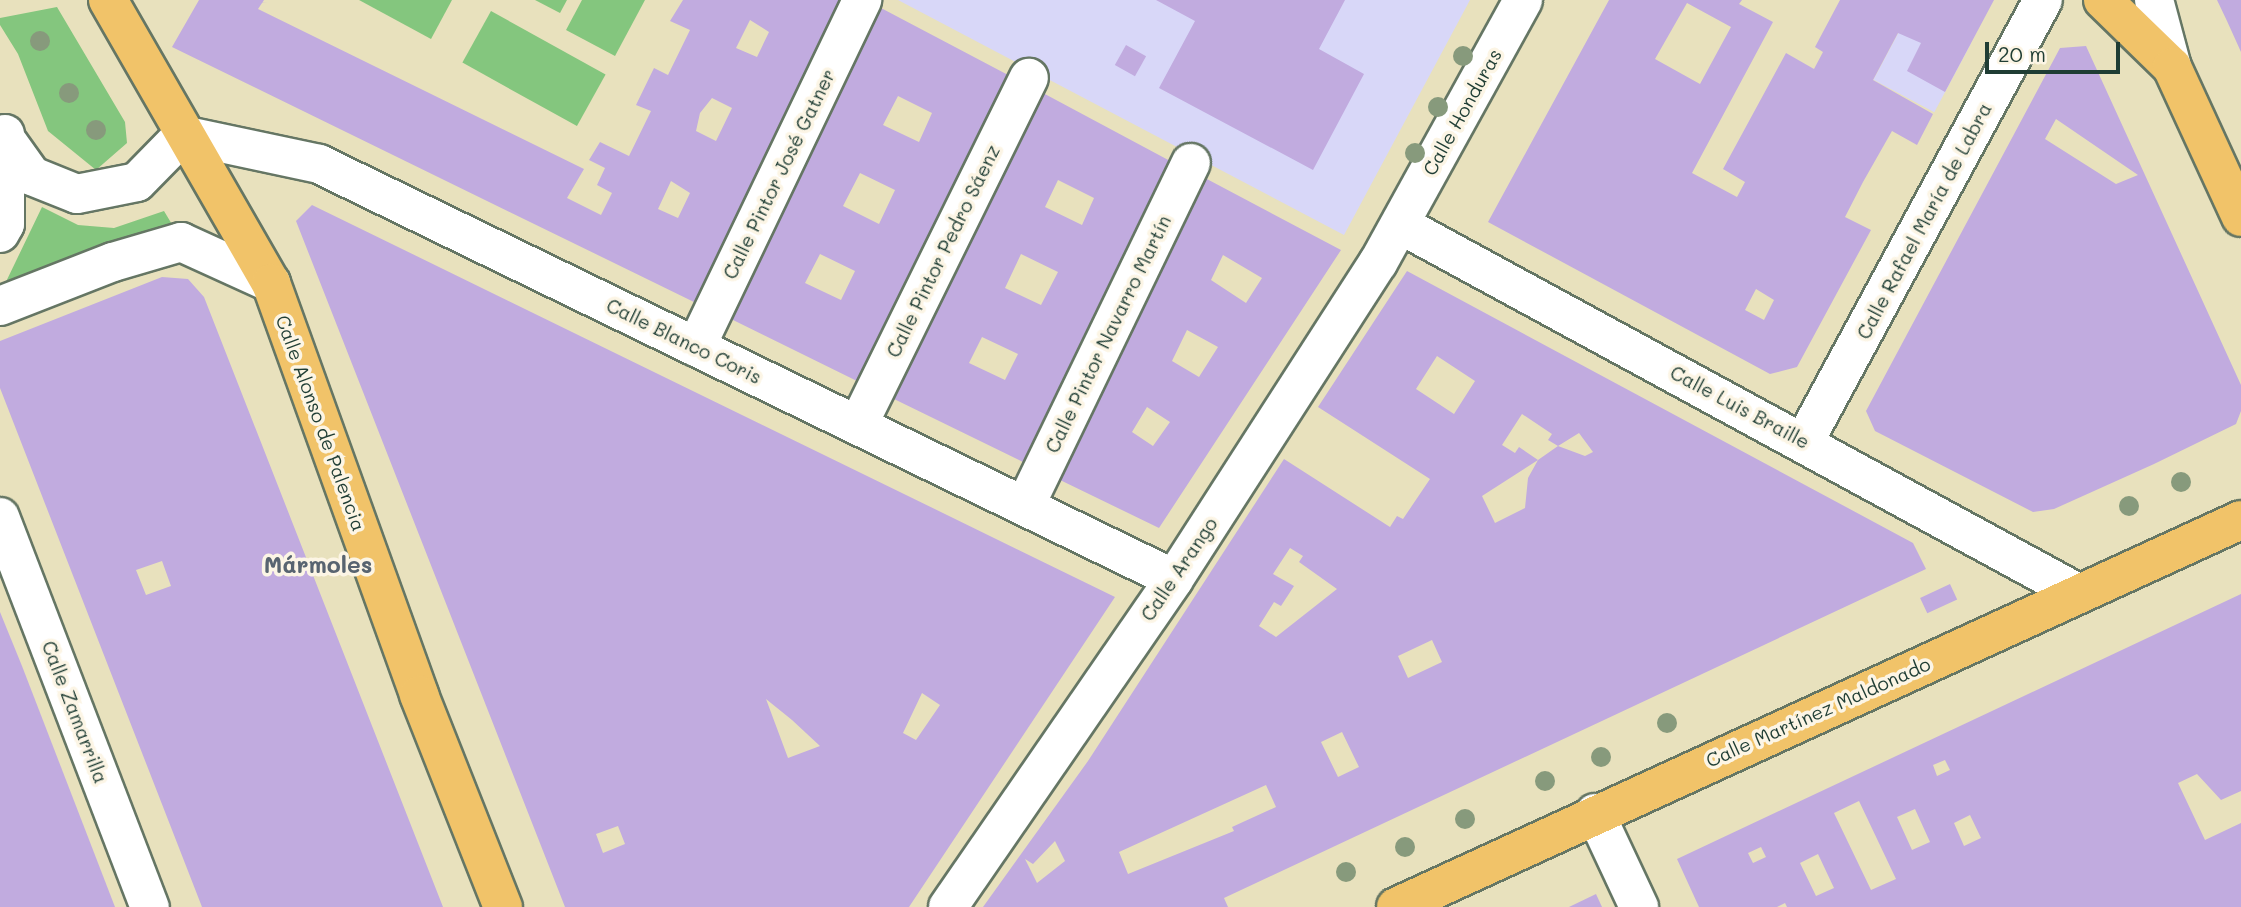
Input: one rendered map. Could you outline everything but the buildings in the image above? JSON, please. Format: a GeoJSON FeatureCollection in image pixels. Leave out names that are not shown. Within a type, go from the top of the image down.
{"type":"FeatureCollection","features":[{"type":"Feature","properties":{"kind":"main road","name":"Calle Alonso de Palencia"},"geometry":{"type":"LineString","coordinates":[[108,0],[183,135],[271,283],[419,695],[503,907]]}},
{"type":"Feature","properties":{"kind":"main road"},"geometry":{"type":"LineString","coordinates":[[2103,0],[2172,67],[2241,216]]}},
{"type":"Feature","properties":{"kind":"main road","name":"Calle Martínez Maldonado"},"geometry":{"type":"LineString","coordinates":[[1396,907],[1595,813],[2241,520]]}},
{"type":"Feature","properties":{"kind":"street","name":"Calle Pintor José Gatner"},"geometry":{"type":"LineString","coordinates":[[696,347],[862,0]]}},
{"type":"Feature","properties":{"kind":"street","name":"Calle Honduras"},"geometry":{"type":"LineString","coordinates":[[1401,225],[1523,0]]}},
{"type":"Feature","properties":{"kind":"street","name":"Calle Rafael María de Labra"},"geometry":{"type":"LineString","coordinates":[[1804,442],[2043,0]]}},
{"type":"Feature","properties":{"kind":"street"},"geometry":{"type":"LineString","coordinates":[[2154,0],[2172,67]]}},
{"type":"Feature","properties":{"kind":"street","name":"Calle Pintor Pedro Sáenz"},"geometry":{"type":"LineString","coordinates":[[858,425],[1028,78]]}},
{"type":"Feature","properties":{"kind":"street"},"geometry":{"type":"LineString","coordinates":[[3,128],[32,176],[77,194],[137,182],[183,135]]}},
{"type":"Feature","properties":{"kind":"street"},"geometry":{"type":"LineString","coordinates":[[0,233],[5,224],[3,128]]}},
{"type":"Feature","properties":{"kind":"street","name":"Calle Blanco Coris"},"geometry":{"type":"LineString","coordinates":[[183,135],[319,164],[1174,579]]}},
{"type":"Feature","properties":{"kind":"street","name":"Calle Pintor Navarro Martín"},"geometry":{"type":"LineString","coordinates":[[1025,506],[1191,163]]}},
{"type":"Feature","properties":{"kind":"street","name":"Calle Luis Braille"},"geometry":{"type":"LineString","coordinates":[[1401,225],[2078,593]]}},
{"type":"Feature","properties":{"kind":"street","name":"Calle Arango"},"geometry":{"type":"LineString","coordinates":[[948,907],[1174,579],[1401,225]]}},
{"type":"Feature","properties":{"kind":"street"},"geometry":{"type":"LineString","coordinates":[[0,306],[113,262],[181,242],[271,283]]}},
{"type":"Feature","properties":{"kind":"street","name":"Calle Zamarrilla"},"geometry":{"type":"LineString","coordinates":[[0,517],[150,907]]}},
{"type":"Feature","properties":{"kind":"street"},"geometry":{"type":"LineString","coordinates":[[1595,813],[1639,907]]}},
{"type":"Feature","properties":{"kind":"shaded area"},"geometry":{"type":"Polygon","coordinates":[[[898,0],[1470,0],[1344,235],[898,0]]]}},
{"type":"Feature","properties":{"kind":"shaded area"},"geometry":{"type":"Polygon","coordinates":[[[1910,11],[1971,43],[1934,112],[1873,80],[1910,11]]]}},
{"type":"Feature","properties":{"kind":"green space"},"geometry":{"type":"Polygon","coordinates":[[[359,0],[452,0],[431,39],[359,0]]]}},
{"type":"Feature","properties":{"kind":"green space"},"geometry":{"type":"Polygon","coordinates":[[[535,0],[567,0],[560,13],[535,0]]]}},
{"type":"Feature","properties":{"kind":"green space"},"geometry":{"type":"Polygon","coordinates":[[[582,0],[645,0],[615,56],[566,30],[582,0]]]}},
{"type":"Feature","properties":{"kind":"green space"},"geometry":{"type":"Polygon","coordinates":[[[57,7],[125,122],[127,143],[96,170],[48,131],[18,54],[0,25],[0,18],[57,7]]]}},
{"type":"Feature","properties":{"kind":"green space"},"geometry":{"type":"Polygon","coordinates":[[[491,11],[606,75],[577,126],[462,63],[491,11]]]}},
{"type":"Feature","properties":{"kind":"green space"},"geometry":{"type":"Polygon","coordinates":[[[42,207],[78,225],[114,228],[164,211],[173,226],[3,288],[42,207]]]}},
{"type":"Feature","properties":{"kind":"district","name":"Mármoles"},"geometry":{"type":"Point","coordinates":[318,564]}}]}
